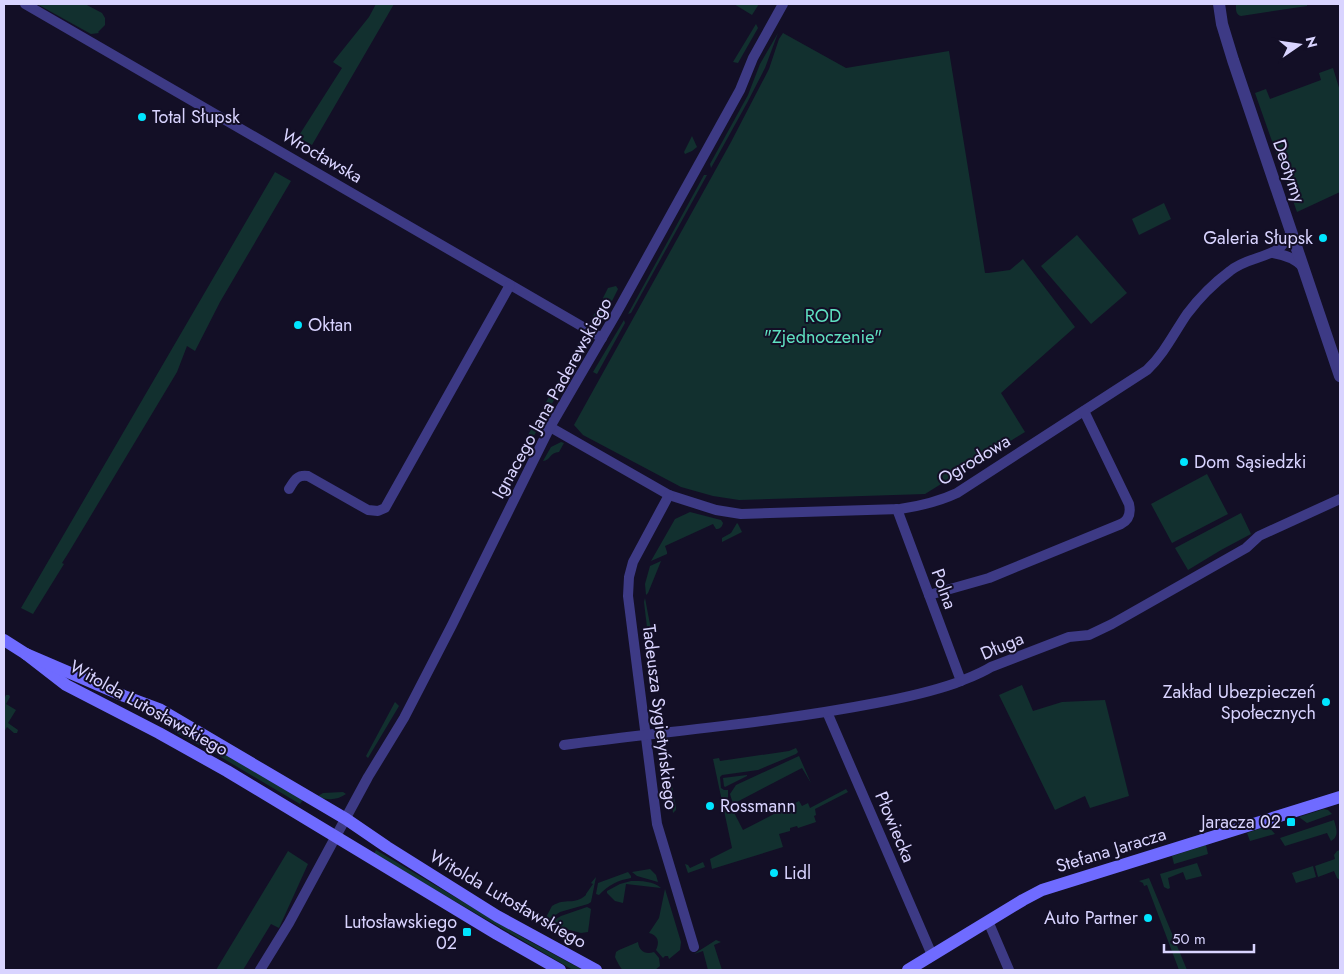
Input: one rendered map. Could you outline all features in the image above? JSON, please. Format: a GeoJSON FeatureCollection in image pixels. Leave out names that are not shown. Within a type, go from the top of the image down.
{"type":"FeatureCollection","features":[{"type":"Feature","properties":{"kind":"main road"},"geometry":{"type":"LineString","coordinates":[[4,640],[26,654]]}},
{"type":"Feature","properties":{"kind":"main road","name":"Witolda Lutosławskiego"},"geometry":{"type":"LineString","coordinates":[[26,654],[159,710],[346,819],[497,916],[596,970]]}},
{"type":"Feature","properties":{"kind":"main road","name":"Witolda Lutosławskiego"},"geometry":{"type":"LineString","coordinates":[[26,654],[66,685],[212,762],[560,970]]}},
{"type":"Feature","properties":{"kind":"main road","name":"Stefana Jaracza"},"geometry":{"type":"LineString","coordinates":[[908,970],[1033,894],[1059,884],[1340,797]]}},
{"type":"Feature","properties":{"kind":"street","name":"Wrocławska"},"geometry":{"type":"LineString","coordinates":[[24,4],[602,338]]}},
{"type":"Feature","properties":{"kind":"street","name":"Ignacego Jana Paderewskiego"},"geometry":{"type":"LineString","coordinates":[[260,970],[337,836],[368,776],[412,704],[550,427],[602,338],[740,90],[752,58],[784,4]]}},
{"type":"Feature","properties":{"kind":"street","name":"Deotymy"},"geometry":{"type":"LineString","coordinates":[[1219,4],[1227,42],[1340,376]]}},
{"type":"Feature","properties":{"kind":"street"},"geometry":{"type":"LineString","coordinates":[[1273,253],[1284,244],[1291,231]]}},
{"type":"Feature","properties":{"kind":"street"},"geometry":{"type":"LineString","coordinates":[[1273,253],[1292,258],[1303,268]]}},
{"type":"Feature","properties":{"kind":"street","name":"Ogrodowa"},"geometry":{"type":"LineString","coordinates":[[550,427],[669,495],[694,504],[733,513],[896,509],[935,502],[957,493],[1135,378],[1154,364],[1188,313],[1232,269],[1251,259],[1273,253]]}},
{"type":"Feature","properties":{"kind":"street"},"geometry":{"type":"LineString","coordinates":[[289,489],[297,477],[308,476],[371,511],[378,512],[385,508],[510,285]]}},
{"type":"Feature","properties":{"kind":"street"},"geometry":{"type":"LineString","coordinates":[[929,595],[989,578],[1127,520],[1130,513],[1127,498],[1084,411]]}},
{"type":"Feature","properties":{"kind":"street","name":"Tadeusza Sygietyńskiego"},"geometry":{"type":"LineString","coordinates":[[669,495],[633,562],[629,577],[629,604],[659,832],[694,947]]}},
{"type":"Feature","properties":{"kind":"street","name":"Długa"},"geometry":{"type":"LineString","coordinates":[[564,745],[827,712],[924,693],[961,681],[984,672],[991,667],[1070,637],[1088,635],[1112,624],[1246,548],[1259,536],[1340,499]]}},
{"type":"Feature","properties":{"kind":"street","name":"Polna"},"geometry":{"type":"LineString","coordinates":[[896,509],[961,681]]}},
{"type":"Feature","properties":{"kind":"street","name":"Płowiecka"},"geometry":{"type":"LineString","coordinates":[[827,712],[932,955]]}},
{"type":"Feature","properties":{"kind":"street"},"geometry":{"type":"LineString","coordinates":[[988,921],[1009,970]]}},
{"type":"Feature","properties":{"kind":"green space"},"geometry":{"type":"Polygon","coordinates":[[[37,4],[85,4],[102,13],[105,18],[105,25],[99,33],[91,34],[37,4]]]}},
{"type":"Feature","properties":{"kind":"green space"},"geometry":{"type":"Polygon","coordinates":[[[376,4],[394,4],[312,145],[298,137],[342,68],[333,62],[369,17],[376,4]]]}},
{"type":"Feature","properties":{"kind":"green space"},"geometry":{"type":"Polygon","coordinates":[[[734,4],[759,4],[752,15],[734,4]]]}},
{"type":"Feature","properties":{"kind":"green space"},"geometry":{"type":"Polygon","coordinates":[[[1236,4],[1307,4],[1307,6],[1241,16],[1237,13],[1236,4]]]}},
{"type":"Feature","properties":{"kind":"green space"},"geometry":{"type":"Polygon","coordinates":[[[756,24],[758,28],[738,63],[733,62],[756,24]]]}},
{"type":"Feature","properties":{"kind":"green space"},"geometry":{"type":"Polygon","coordinates":[[[778,33],[765,68],[711,168],[710,164],[748,95],[760,64],[778,33]]]}},
{"type":"Feature","properties":{"kind":"green space","name":"ROD \"Zjednoczenie\""},"geometry":{"type":"Polygon","coordinates":[[[783,33],[846,68],[949,51],[985,273],[1010,270],[1023,259],[1075,327],[1001,393],[1025,432],[925,494],[739,500],[713,496],[681,487],[583,435],[574,425],[731,142],[769,69],[779,39],[783,33]]]}},
{"type":"Feature","properties":{"kind":"green space"},"geometry":{"type":"Polygon","coordinates":[[[1333,68],[1340,91],[1340,192],[1297,212],[1255,93],[1266,89],[1270,99],[1321,80],[1319,73],[1333,68]]]}},
{"type":"Feature","properties":{"kind":"green space"},"geometry":{"type":"Polygon","coordinates":[[[692,136],[697,147],[685,154],[684,152],[692,136]]]}},
{"type":"Feature","properties":{"kind":"green space"},"geometry":{"type":"Polygon","coordinates":[[[275,172],[291,181],[220,302],[195,351],[187,346],[177,372],[33,614],[21,608],[275,172]]]}},
{"type":"Feature","properties":{"kind":"green space"},"geometry":{"type":"Polygon","coordinates":[[[704,175],[707,175],[631,313],[628,314],[704,175]]]}},
{"type":"Feature","properties":{"kind":"green space"},"geometry":{"type":"Polygon","coordinates":[[[1164,203],[1171,219],[1139,235],[1132,219],[1164,203]]]}},
{"type":"Feature","properties":{"kind":"green space"},"geometry":{"type":"Polygon","coordinates":[[[1077,235],[1127,293],[1091,324],[1041,266],[1077,235]]]}},
{"type":"Feature","properties":{"kind":"green space"},"geometry":{"type":"Polygon","coordinates":[[[616,286],[618,289],[610,305],[603,298],[608,288],[616,286]]]}},
{"type":"Feature","properties":{"kind":"green space"},"geometry":{"type":"Polygon","coordinates":[[[600,307],[607,311],[604,316],[590,322],[597,309],[600,307]]]}},
{"type":"Feature","properties":{"kind":"green space"},"geometry":{"type":"Polygon","coordinates":[[[624,320],[625,323],[597,374],[593,372],[624,320]]]}},
{"type":"Feature","properties":{"kind":"green space"},"geometry":{"type":"Polygon","coordinates":[[[583,335],[584,349],[525,452],[522,451],[522,446],[583,335]]]}},
{"type":"Feature","properties":{"kind":"green space"},"geometry":{"type":"Polygon","coordinates":[[[561,442],[564,443],[559,452],[554,453],[547,460],[543,461],[551,447],[561,442]]]}},
{"type":"Feature","properties":{"kind":"green space"},"geometry":{"type":"Polygon","coordinates":[[[1207,474],[1228,514],[1172,543],[1151,504],[1207,474]]]}},
{"type":"Feature","properties":{"kind":"green space"},"geometry":{"type":"Polygon","coordinates":[[[690,512],[721,520],[723,524],[720,528],[716,529],[713,524],[665,546],[667,554],[651,561],[675,519],[690,512]]]}},
{"type":"Feature","properties":{"kind":"green space"},"geometry":{"type":"Polygon","coordinates":[[[1241,513],[1251,534],[1188,570],[1175,548],[1241,513]]]}},
{"type":"Feature","properties":{"kind":"green space"},"geometry":{"type":"Polygon","coordinates":[[[737,523],[742,532],[722,542],[722,538],[731,533],[737,523]]]}},
{"type":"Feature","properties":{"kind":"green space"},"geometry":{"type":"Polygon","coordinates":[[[661,561],[646,595],[645,584],[650,566],[661,561]]]}},
{"type":"Feature","properties":{"kind":"green space"},"geometry":{"type":"Polygon","coordinates":[[[645,598],[652,635],[648,636],[644,602],[645,598]]]}},
{"type":"Feature","properties":{"kind":"green space"},"geometry":{"type":"Polygon","coordinates":[[[1022,685],[1033,711],[1062,702],[1105,700],[1129,796],[1090,808],[1085,796],[1055,810],[999,695],[1022,685]]]}},
{"type":"Feature","properties":{"kind":"green space"},"geometry":{"type":"Polygon","coordinates":[[[6,695],[10,697],[6,704],[16,710],[8,723],[18,730],[17,733],[14,733],[7,727],[4,732],[4,699],[6,695]]]}},
{"type":"Feature","properties":{"kind":"green space"},"geometry":{"type":"Polygon","coordinates":[[[395,702],[399,706],[368,758],[366,756],[395,702]]]}},
{"type":"Feature","properties":{"kind":"green space"},"geometry":{"type":"Polygon","coordinates":[[[176,727],[303,800],[300,804],[175,732],[174,729],[176,727]]]}},
{"type":"Feature","properties":{"kind":"green space"},"geometry":{"type":"Polygon","coordinates":[[[796,748],[798,752],[796,754],[758,770],[722,775],[720,777],[721,788],[728,790],[728,801],[743,830],[799,801],[802,806],[808,803],[810,808],[846,789],[848,792],[815,809],[816,815],[814,816],[816,822],[798,828],[797,826],[790,828],[790,831],[779,834],[783,847],[712,869],[710,859],[732,848],[713,759],[719,758],[720,761],[789,751],[796,748]]]}},
{"type":"Feature","properties":{"kind":"green space"},"geometry":{"type":"Polygon","coordinates":[[[799,756],[811,783],[802,768],[733,804],[730,794],[736,785],[799,756]]]}},
{"type":"Feature","properties":{"kind":"green space"},"geometry":{"type":"Polygon","coordinates":[[[667,770],[669,770],[676,807],[673,813],[667,770]]]}},
{"type":"Feature","properties":{"kind":"green space"},"geometry":{"type":"Polygon","coordinates":[[[747,775],[725,787],[724,786],[723,778],[747,775]]]}},
{"type":"Feature","properties":{"kind":"green space"},"geometry":{"type":"Polygon","coordinates":[[[343,792],[346,794],[336,799],[325,799],[318,796],[323,793],[343,792]]]}},
{"type":"Feature","properties":{"kind":"green space"},"geometry":{"type":"Polygon","coordinates":[[[1324,809],[1332,814],[1307,823],[1299,817],[1324,809]]]}},
{"type":"Feature","properties":{"kind":"green space"},"geometry":{"type":"Polygon","coordinates":[[[1334,820],[1336,837],[1331,841],[1327,833],[1285,846],[1280,838],[1334,820]]]}},
{"type":"Feature","properties":{"kind":"green space"},"geometry":{"type":"Polygon","coordinates":[[[1268,826],[1275,834],[1250,841],[1247,833],[1268,826]]]}},
{"type":"Feature","properties":{"kind":"green space"},"geometry":{"type":"Polygon","coordinates":[[[1206,845],[1208,854],[1174,864],[1172,856],[1206,845]]]}},
{"type":"Feature","properties":{"kind":"green space"},"geometry":{"type":"Polygon","coordinates":[[[376,850],[527,940],[583,970],[573,970],[374,854],[376,850]]]}},
{"type":"Feature","properties":{"kind":"green space"},"geometry":{"type":"Polygon","coordinates":[[[1340,850],[1340,880],[1334,871],[1318,877],[1315,866],[1335,859],[1334,855],[1340,850]]]}},
{"type":"Feature","properties":{"kind":"green space"},"geometry":{"type":"Polygon","coordinates":[[[288,851],[308,864],[279,928],[271,924],[243,970],[216,970],[288,851]]]}},
{"type":"Feature","properties":{"kind":"green space"},"geometry":{"type":"Polygon","coordinates":[[[703,862],[705,867],[688,873],[685,864],[690,868],[703,862]]]}},
{"type":"Feature","properties":{"kind":"green space"},"geometry":{"type":"Polygon","coordinates":[[[1197,863],[1202,876],[1186,880],[1183,872],[1168,878],[1170,888],[1164,887],[1160,874],[1197,863]]]}},
{"type":"Feature","properties":{"kind":"green space"},"geometry":{"type":"Polygon","coordinates":[[[1313,866],[1316,877],[1296,883],[1292,873],[1313,866]]]}},
{"type":"Feature","properties":{"kind":"green space"},"geometry":{"type":"Polygon","coordinates":[[[650,869],[656,875],[658,882],[637,876],[632,872],[650,869]]]}},
{"type":"Feature","properties":{"kind":"green space"},"geometry":{"type":"Polygon","coordinates":[[[628,872],[631,878],[606,888],[599,895],[596,894],[598,883],[628,872]]]}},
{"type":"Feature","properties":{"kind":"green space"},"geometry":{"type":"Polygon","coordinates":[[[596,877],[591,902],[560,912],[543,923],[552,906],[557,903],[578,900],[586,895],[596,877]]]}},
{"type":"Feature","properties":{"kind":"green space"},"geometry":{"type":"Polygon","coordinates":[[[1149,878],[1187,970],[1179,970],[1147,885],[1144,886],[1139,881],[1149,878]]]}},
{"type":"Feature","properties":{"kind":"green space"},"geometry":{"type":"Polygon","coordinates":[[[631,881],[643,881],[661,888],[626,884],[623,903],[615,901],[607,893],[607,891],[620,884],[631,881]]]}},
{"type":"Feature","properties":{"kind":"green space"},"geometry":{"type":"Polygon","coordinates":[[[665,889],[681,942],[680,950],[669,959],[668,956],[663,958],[656,950],[657,939],[649,933],[659,918],[665,889]]]}},
{"type":"Feature","properties":{"kind":"green space"},"geometry":{"type":"Polygon","coordinates":[[[587,907],[591,909],[588,932],[581,933],[547,924],[561,916],[587,907]]]}},
{"type":"Feature","properties":{"kind":"green space"},"geometry":{"type":"Polygon","coordinates":[[[716,940],[721,942],[714,945],[722,970],[708,970],[703,951],[694,954],[716,940]]]}},
{"type":"Feature","properties":{"kind":"green space"},"geometry":{"type":"Polygon","coordinates":[[[638,942],[643,952],[654,952],[659,958],[660,966],[655,970],[623,970],[620,966],[615,957],[616,952],[638,942]]]}},
{"type":"Feature","properties":{"kind":"place","name":"Total Słupsk"},"geometry":{"type":"Point","coordinates":[142,117]}},
{"type":"Feature","properties":{"kind":"place","name":"Galeria Słupsk"},"geometry":{"type":"Point","coordinates":[1323,238]}},
{"type":"Feature","properties":{"kind":"place","name":"Oktan"},"geometry":{"type":"Point","coordinates":[298,325]}},
{"type":"Feature","properties":{"kind":"place","name":"Dom Sąsiedzki"},"geometry":{"type":"Point","coordinates":[1184,462]}},
{"type":"Feature","properties":{"kind":"place","name":"Zakład Ubezpieczeń Społecznych"},"geometry":{"type":"Point","coordinates":[1326,702]}},
{"type":"Feature","properties":{"kind":"place","name":"Rossmann"},"geometry":{"type":"Point","coordinates":[710,806]}},
{"type":"Feature","properties":{"kind":"place","name":"Jaracza 02"},"geometry":{"type":"Point","coordinates":[1291,822]}},
{"type":"Feature","properties":{"kind":"place","name":"Lidl"},"geometry":{"type":"Point","coordinates":[774,873]}},
{"type":"Feature","properties":{"kind":"place","name":"Auto Partner"},"geometry":{"type":"Point","coordinates":[1148,918]}},
{"type":"Feature","properties":{"kind":"place","name":"Lutosławskiego 02"},"geometry":{"type":"Point","coordinates":[467,932]}}]}
